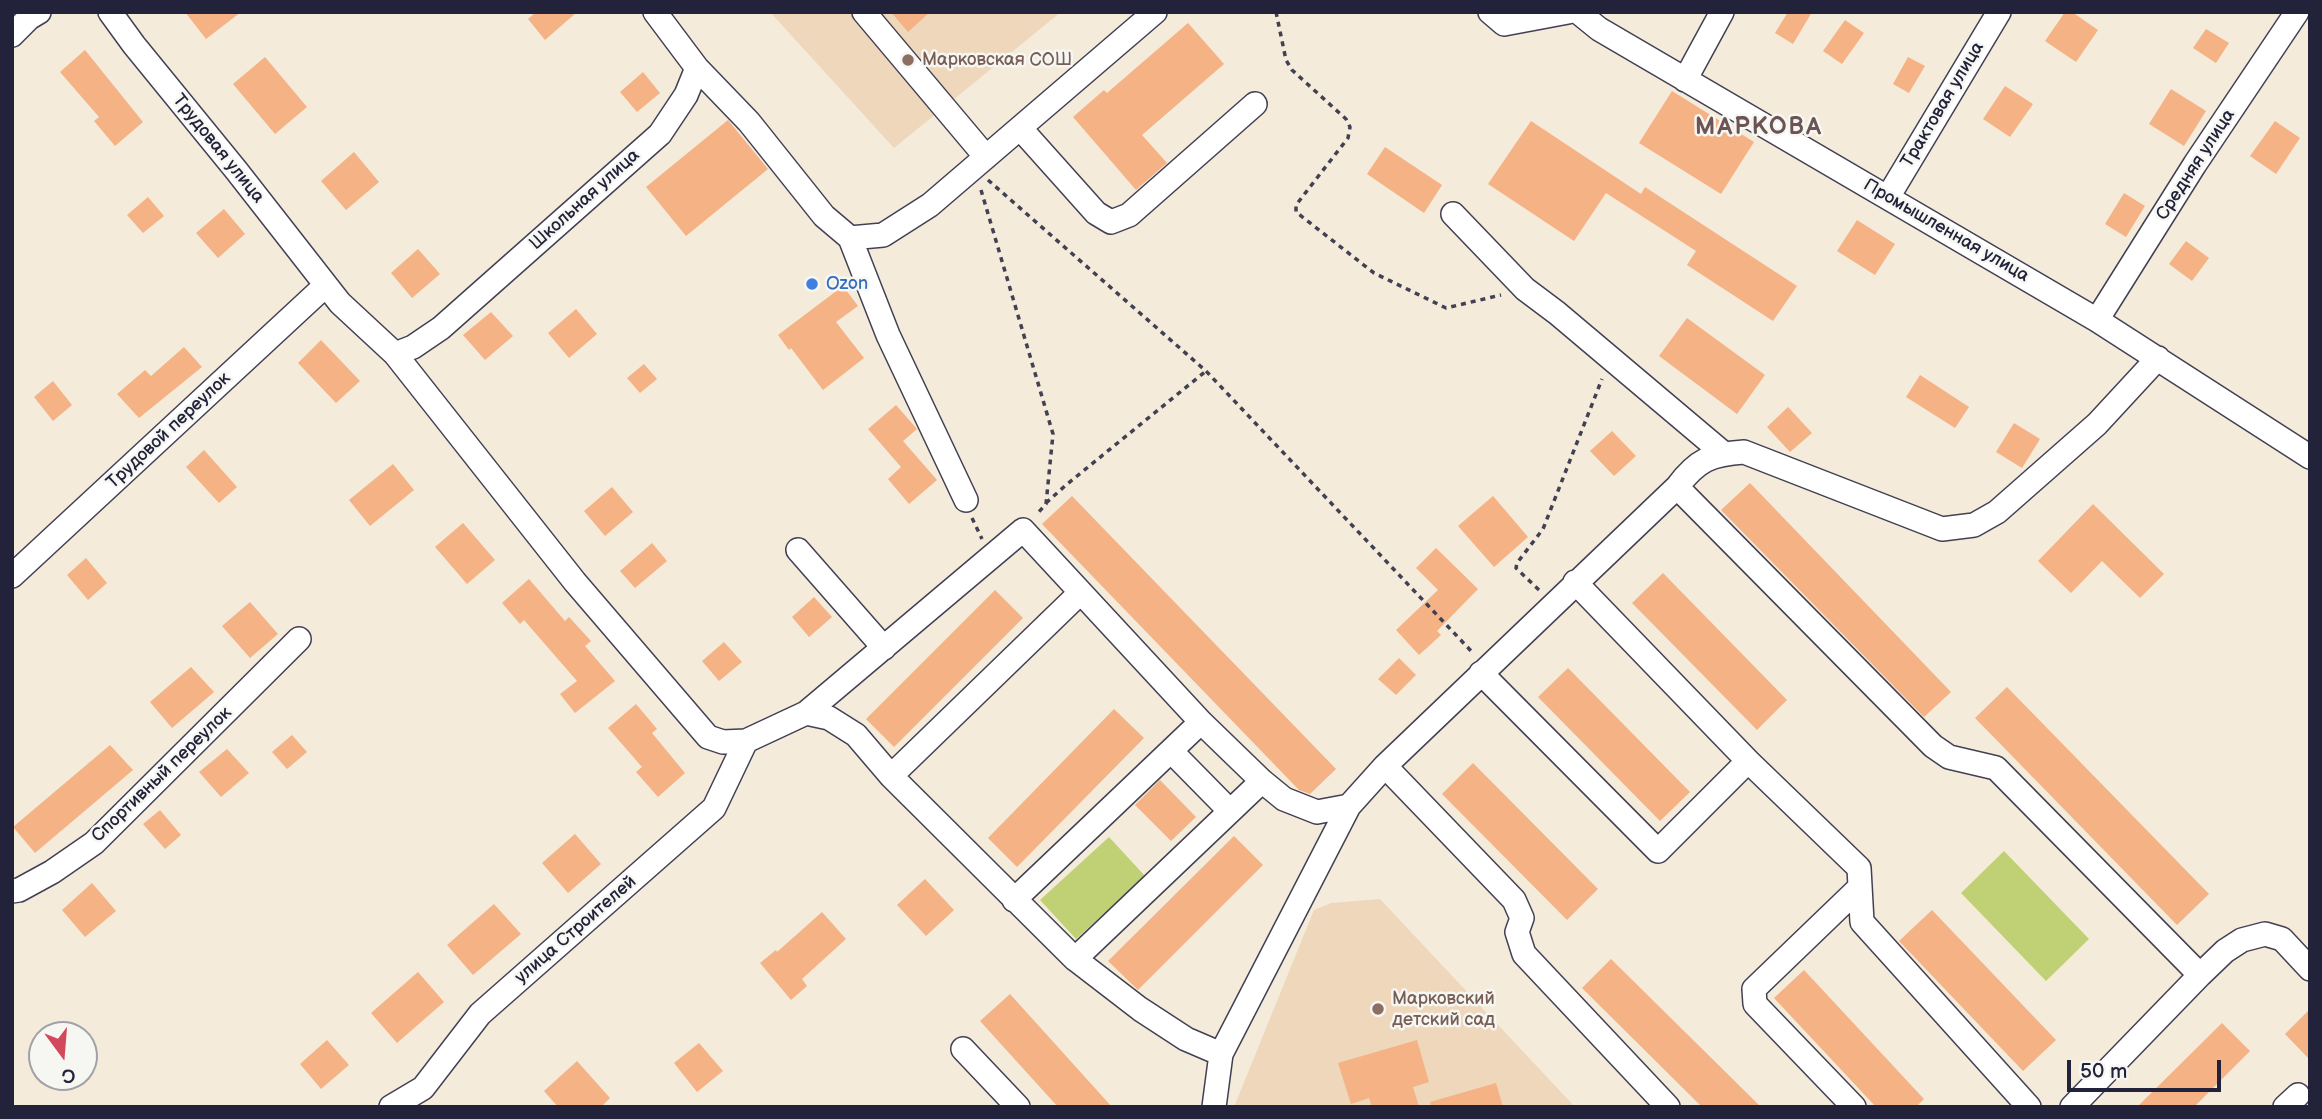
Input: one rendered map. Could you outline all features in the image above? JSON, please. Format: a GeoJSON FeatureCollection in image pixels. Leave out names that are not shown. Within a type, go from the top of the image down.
{"type":"FeatureCollection","features":[{"type":"Feature","properties":{"kind":"street"},"geometry":{"type":"LineString","coordinates":[[12,35],[39,12]]}},
{"type":"Feature","properties":{"kind":"street","name":"Трудовая улица"},"geometry":{"type":"LineString","coordinates":[[110,12],[340,303],[395,354],[575,582],[694,724],[708,737],[723,742],[746,741]]}},
{"type":"Feature","properties":{"kind":"street"},"geometry":{"type":"LineString","coordinates":[[655,12],[697,68],[749,122],[824,216],[850,237],[888,335],[966,500]]}},
{"type":"Feature","properties":{"kind":"street"},"geometry":{"type":"LineString","coordinates":[[864,12],[980,162]]}},
{"type":"Feature","properties":{"kind":"street"},"geometry":{"type":"LineString","coordinates":[[850,237],[883,235],[930,205],[1155,12]]}},
{"type":"Feature","properties":{"kind":"street"},"geometry":{"type":"LineString","coordinates":[[1490,12],[1504,24],[1568,12]]}},
{"type":"Feature","properties":{"kind":"street","name":"Промышленная улица"},"geometry":{"type":"LineString","coordinates":[[1578,12],[1599,29],[2097,320],[2310,457]]}},
{"type":"Feature","properties":{"kind":"street"},"geometry":{"type":"LineString","coordinates":[[1685,80],[1722,12]]}},
{"type":"Feature","properties":{"kind":"street","name":"Трактовая улица"},"geometry":{"type":"LineString","coordinates":[[1888,197],[1999,12]]}},
{"type":"Feature","properties":{"kind":"street","name":"Средняя улица"},"geometry":{"type":"LineString","coordinates":[[2097,320],[2195,164],[2297,12]]}},
{"type":"Feature","properties":{"kind":"street","name":"Школьная улица"},"geometry":{"type":"LineString","coordinates":[[395,354],[413,347],[442,328],[660,134],[686,95],[697,68]]}},
{"type":"Feature","properties":{"kind":"street"},"geometry":{"type":"LineString","coordinates":[[1020,128],[1096,213],[1111,222],[1129,215],[1255,104]]}},
{"type":"Feature","properties":{"kind":"street"},"geometry":{"type":"LineString","coordinates":[[1452,214],[1525,289],[1723,453]]}},
{"type":"Feature","properties":{"kind":"street","name":"Трудовой переулок"},"geometry":{"type":"LineString","coordinates":[[12,576],[326,285]]}},
{"type":"Feature","properties":{"kind":"street"},"geometry":{"type":"LineString","coordinates":[[1214,1107],[1221,1054],[1349,806],[1385,766],[1704,459],[1723,453],[1744,452],[1942,529],[1974,525],[1997,512],[2098,424],[2158,358]]}},
{"type":"Feature","properties":{"kind":"street"},"geometry":{"type":"LineString","coordinates":[[1677,487],[1933,746],[1949,757],[1996,768],[2200,975]]}},
{"type":"Feature","properties":{"kind":"street"},"geometry":{"type":"LineString","coordinates":[[746,741],[806,713],[1023,530],[1201,722],[1284,799],[1317,812],[1349,806]]}},
{"type":"Feature","properties":{"kind":"street"},"geometry":{"type":"LineString","coordinates":[[799,550],[884,648]]}},
{"type":"Feature","properties":{"kind":"street"},"geometry":{"type":"LineString","coordinates":[[1575,583],[1748,761],[1859,868],[1862,922],[2029,1107]]}},
{"type":"Feature","properties":{"kind":"street"},"geometry":{"type":"LineString","coordinates":[[891,776],[1080,593]]}},
{"type":"Feature","properties":{"kind":"street","name":"Спортивный переулок"},"geometry":{"type":"LineString","coordinates":[[12,891],[19,890],[52,872],[94,843],[299,639]]}},
{"type":"Feature","properties":{"kind":"street"},"geometry":{"type":"LineString","coordinates":[[1484,670],[1658,850],[1748,761]]}},
{"type":"Feature","properties":{"kind":"street"},"geometry":{"type":"LineString","coordinates":[[806,713],[829,718],[856,735],[891,776],[1075,959],[1140,1009],[1186,1039],[1221,1054]]}},
{"type":"Feature","properties":{"kind":"street"},"geometry":{"type":"LineString","coordinates":[[1014,900],[1201,722]]}},
{"type":"Feature","properties":{"kind":"street","name":"улица Строителей"},"geometry":{"type":"LineString","coordinates":[[391,1107],[423,1088],[480,1014],[714,808],[746,741]]}},
{"type":"Feature","properties":{"kind":"street"},"geometry":{"type":"LineString","coordinates":[[1171,751],[1230,811]]}},
{"type":"Feature","properties":{"kind":"street"},"geometry":{"type":"LineString","coordinates":[[1385,766],[1514,900],[1522,918],[1517,932],[1524,954],[1668,1107]]}},
{"type":"Feature","properties":{"kind":"street"},"geometry":{"type":"LineString","coordinates":[[1075,959],[1262,780]]}},
{"type":"Feature","properties":{"kind":"street"},"geometry":{"type":"LineString","coordinates":[[1854,1107],[1755,1004],[1754,989],[1859,888]]}},
{"type":"Feature","properties":{"kind":"street"},"geometry":{"type":"LineString","coordinates":[[2072,1107],[2200,975],[2225,951],[2242,940],[2265,934],[2282,939],[2310,970]]}},
{"type":"Feature","properties":{"kind":"street"},"geometry":{"type":"LineString","coordinates":[[963,1049],[1018,1107]]}},
{"type":"Feature","properties":{"kind":"path"},"geometry":{"type":"LineString","coordinates":[[1276,12],[1286,60],[1292,70],[1346,119],[1350,127],[1348,138],[1296,205],[1296,212],[1374,273],[1446,308],[1525,289]]}},
{"type":"Feature","properties":{"kind":"path"},"geometry":{"type":"LineString","coordinates":[[980,162],[1206,370],[1484,670]]}},
{"type":"Feature","properties":{"kind":"path"},"geometry":{"type":"LineString","coordinates":[[980,162],[1053,433],[1046,504]]}},
{"type":"Feature","properties":{"kind":"path"},"geometry":{"type":"LineString","coordinates":[[1553,603],[1516,568],[1517,563],[1543,529],[1610,358]]}},
{"type":"Feature","properties":{"kind":"path"},"geometry":{"type":"LineString","coordinates":[[1023,530],[1066,485],[1206,370]]}},
{"type":"Feature","properties":{"kind":"path"},"geometry":{"type":"LineString","coordinates":[[966,500],[975,528],[992,556]]}},
{"type":"Feature","properties":{"kind":"shaded area","name":"Марковская СОШ"},"geometry":{"type":"Polygon","coordinates":[[[770,12],[1061,12],[894,148],[770,12]]]}},
{"type":"Feature","properties":{"kind":"shaded area","name":"Марковский детский сад"},"geometry":{"type":"Polygon","coordinates":[[[1380,899],[1575,1107],[1234,1107],[1314,910],[1331,903],[1380,899]]]}},
{"type":"Feature","properties":{"kind":"green space"},"geometry":{"type":"Polygon","coordinates":[[[1109,837],[1145,876],[1076,939],[1040,900],[1109,837]]]}},
{"type":"Feature","properties":{"kind":"green space"},"geometry":{"type":"Polygon","coordinates":[[[2004,851],[2089,939],[2046,981],[1961,893],[2004,851]]]}},
{"type":"Feature","properties":{"kind":"building"},"geometry":{"type":"Polygon","coordinates":[[[185,12],[241,12],[206,39],[185,12]]]}},
{"type":"Feature","properties":{"kind":"building"},"geometry":{"type":"Polygon","coordinates":[[[536,12],[577,12],[545,40],[528,19],[536,12]]]}},
{"type":"Feature","properties":{"kind":"building"},"geometry":{"type":"Polygon","coordinates":[[[891,12],[930,12],[908,32],[891,12]]]}},
{"type":"Feature","properties":{"kind":"building"},"geometry":{"type":"Polygon","coordinates":[[[1788,12],[1812,12],[1793,44],[1775,33],[1788,12]]]}},
{"type":"Feature","properties":{"kind":"building"},"geometry":{"type":"Polygon","coordinates":[[[2065,12],[2072,12],[2098,30],[2076,62],[2045,41],[2065,12]]]}},
{"type":"Feature","properties":{"kind":"building"},"geometry":{"type":"Polygon","coordinates":[[[1845,20],[1864,33],[1842,64],[1823,51],[1845,20]]]}},
{"type":"Feature","properties":{"kind":"building"},"geometry":{"type":"Polygon","coordinates":[[[1188,23],[1224,64],[1142,135],[1167,163],[1136,190],[1073,117],[1104,90],[1107,93],[1188,23]]]}},
{"type":"Feature","properties":{"kind":"building"},"geometry":{"type":"Polygon","coordinates":[[[2206,29],[2229,43],[2216,63],[2193,48],[2206,29]]]}},
{"type":"Feature","properties":{"kind":"building"},"geometry":{"type":"Polygon","coordinates":[[[85,50],[143,122],[115,146],[94,121],[99,117],[60,72],[85,50]]]}},
{"type":"Feature","properties":{"kind":"building"},"geometry":{"type":"Polygon","coordinates":[[[265,57],[307,107],[275,134],[233,84],[265,57]]]}},
{"type":"Feature","properties":{"kind":"building"},"geometry":{"type":"Polygon","coordinates":[[[1908,57],[1925,66],[1909,93],[1893,84],[1908,57]]]}},
{"type":"Feature","properties":{"kind":"building"},"geometry":{"type":"Polygon","coordinates":[[[643,72],[660,93],[637,112],[620,92],[643,72]]]}},
{"type":"Feature","properties":{"kind":"building"},"geometry":{"type":"Polygon","coordinates":[[[2005,86],[2033,104],[2010,137],[1983,119],[2005,86]]]}},
{"type":"Feature","properties":{"kind":"building"},"geometry":{"type":"Polygon","coordinates":[[[2171,89],[2206,111],[2184,146],[2149,124],[2171,89]]]}},
{"type":"Feature","properties":{"kind":"building"},"geometry":{"type":"Polygon","coordinates":[[[1672,91],[1754,142],[1721,194],[1639,143],[1672,91]]]}},
{"type":"Feature","properties":{"kind":"building"},"geometry":{"type":"Polygon","coordinates":[[[728,120],[768,169],[686,236],[646,187],[728,120]]]}},
{"type":"Feature","properties":{"kind":"building"},"geometry":{"type":"Polygon","coordinates":[[[1531,121],[1641,194],[1645,187],[1797,286],[1773,321],[1687,265],[1696,251],[1606,193],[1574,241],[1488,184],[1531,121]]]}},
{"type":"Feature","properties":{"kind":"building"},"geometry":{"type":"Polygon","coordinates":[[[2275,121],[2300,138],[2276,174],[2250,156],[2275,121]]]}},
{"type":"Feature","properties":{"kind":"building"},"geometry":{"type":"Polygon","coordinates":[[[1385,147],[1442,185],[1424,213],[1367,174],[1385,147]]]}},
{"type":"Feature","properties":{"kind":"building"},"geometry":{"type":"Polygon","coordinates":[[[354,152],[379,182],[346,210],[321,181],[354,152]]]}},
{"type":"Feature","properties":{"kind":"building"},"geometry":{"type":"Polygon","coordinates":[[[2124,193],[2145,206],[2126,237],[2105,224],[2124,193]]]}},
{"type":"Feature","properties":{"kind":"building"},"geometry":{"type":"Polygon","coordinates":[[[148,197],[164,216],[143,233],[127,215],[148,197]]]}},
{"type":"Feature","properties":{"kind":"building"},"geometry":{"type":"Polygon","coordinates":[[[224,209],[245,234],[218,258],[196,233],[224,209]]]}},
{"type":"Feature","properties":{"kind":"building"},"geometry":{"type":"Polygon","coordinates":[[[1857,220],[1895,244],[1875,275],[1837,251],[1857,220]]]}},
{"type":"Feature","properties":{"kind":"building"},"geometry":{"type":"Polygon","coordinates":[[[2186,241],[2209,258],[2192,281],[2169,264],[2186,241]]]}},
{"type":"Feature","properties":{"kind":"building"},"geometry":{"type":"Polygon","coordinates":[[[418,249],[440,274],[412,298],[391,273],[418,249]]]}},
{"type":"Feature","properties":{"kind":"building"},"geometry":{"type":"Polygon","coordinates":[[[843,286],[858,306],[836,322],[864,358],[823,390],[778,335],[843,286]]]}},
{"type":"Feature","properties":{"kind":"building"},"geometry":{"type":"Polygon","coordinates":[[[576,309],[597,334],[569,358],[548,333],[576,309]]]}},
{"type":"Feature","properties":{"kind":"building"},"geometry":{"type":"Polygon","coordinates":[[[491,312],[513,336],[485,360],[463,335],[491,312]]]}},
{"type":"Feature","properties":{"kind":"building"},"geometry":{"type":"Polygon","coordinates":[[[1687,318],[1765,375],[1737,414],[1659,356],[1687,318]]]}},
{"type":"Feature","properties":{"kind":"building"},"geometry":{"type":"Polygon","coordinates":[[[321,340],[360,381],[336,403],[298,363],[321,340]]]}},
{"type":"Feature","properties":{"kind":"building"},"geometry":{"type":"Polygon","coordinates":[[[184,347],[202,367],[139,418],[117,394],[145,370],[151,376],[184,347]]]}},
{"type":"Feature","properties":{"kind":"building"},"geometry":{"type":"Polygon","coordinates":[[[644,364],[657,379],[640,393],[627,378],[644,364]]]}},
{"type":"Feature","properties":{"kind":"building"},"geometry":{"type":"Polygon","coordinates":[[[1920,375],[1969,407],[1955,428],[1906,397],[1920,375]]]}},
{"type":"Feature","properties":{"kind":"building"},"geometry":{"type":"Polygon","coordinates":[[[53,381],[72,405],[53,421],[34,397],[53,381]]]}},
{"type":"Feature","properties":{"kind":"building"},"geometry":{"type":"Polygon","coordinates":[[[896,405],[917,429],[903,441],[937,480],[909,504],[888,479],[901,467],[868,429],[896,405]]]}},
{"type":"Feature","properties":{"kind":"building"},"geometry":{"type":"Polygon","coordinates":[[[1788,407],[1812,433],[1790,452],[1767,427],[1788,407]]]}},
{"type":"Feature","properties":{"kind":"building"},"geometry":{"type":"Polygon","coordinates":[[[2014,423],[2040,439],[2022,468],[1996,452],[2014,423]]]}},
{"type":"Feature","properties":{"kind":"building"},"geometry":{"type":"Polygon","coordinates":[[[1612,431],[1636,456],[1614,476],[1590,451],[1612,431]]]}},
{"type":"Feature","properties":{"kind":"building"},"geometry":{"type":"Polygon","coordinates":[[[204,450],[237,487],[219,503],[186,467],[204,450]]]}},
{"type":"Feature","properties":{"kind":"building"},"geometry":{"type":"Polygon","coordinates":[[[393,464],[414,490],[370,526],[349,500],[393,464]]]}},
{"type":"Feature","properties":{"kind":"building"},"geometry":{"type":"Polygon","coordinates":[[[1750,483],[1951,692],[1924,717],[1721,510],[1750,483]]]}},
{"type":"Feature","properties":{"kind":"building"},"geometry":{"type":"Polygon","coordinates":[[[612,487],[633,512],[605,536],[584,511],[612,487]]]}},
{"type":"Feature","properties":{"kind":"building"},"geometry":{"type":"Polygon","coordinates":[[[1072,496],[1336,769],[1310,794],[1299,790],[1042,524],[1072,496]]]}},
{"type":"Feature","properties":{"kind":"building"},"geometry":{"type":"Polygon","coordinates":[[[1493,496],[1528,537],[1494,567],[1458,526],[1493,496]]]}},
{"type":"Feature","properties":{"kind":"building"},"geometry":{"type":"Polygon","coordinates":[[[2093,504],[2164,574],[2140,598],[2102,561],[2071,593],[2038,561],[2093,504]]]}},
{"type":"Feature","properties":{"kind":"building"},"geometry":{"type":"Polygon","coordinates":[[[463,523],[495,560],[467,584],[435,547],[463,523]]]}},
{"type":"Feature","properties":{"kind":"building"},"geometry":{"type":"Polygon","coordinates":[[[652,543],[667,561],[635,588],[620,571],[652,543]]]}},
{"type":"Feature","properties":{"kind":"building"},"geometry":{"type":"Polygon","coordinates":[[[1436,548],[1478,589],[1437,631],[1441,635],[1419,655],[1396,630],[1438,590],[1416,568],[1436,548]]]}},
{"type":"Feature","properties":{"kind":"building"},"geometry":{"type":"Polygon","coordinates":[[[86,558],[107,583],[88,600],[67,575],[86,558]]]}},
{"type":"Feature","properties":{"kind":"building"},"geometry":{"type":"Polygon","coordinates":[[[1663,573],[1787,700],[1757,730],[1632,603],[1663,573]]]}},
{"type":"Feature","properties":{"kind":"building"},"geometry":{"type":"Polygon","coordinates":[[[529,579],[565,621],[569,617],[591,641],[585,646],[615,681],[575,713],[560,694],[577,681],[524,620],[520,624],[502,603],[529,579]]]}},
{"type":"Feature","properties":{"kind":"building"},"geometry":{"type":"Polygon","coordinates":[[[995,590],[1023,618],[894,747],[866,719],[995,590]]]}},
{"type":"Feature","properties":{"kind":"building"},"geometry":{"type":"Polygon","coordinates":[[[814,597],[832,617],[809,637],[792,617],[814,597]]]}},
{"type":"Feature","properties":{"kind":"building"},"geometry":{"type":"Polygon","coordinates":[[[250,602],[278,634],[250,658],[222,626],[250,602]]]}},
{"type":"Feature","properties":{"kind":"building"},"geometry":{"type":"Polygon","coordinates":[[[724,642],[742,662],[719,681],[702,661],[724,642]]]}},
{"type":"Feature","properties":{"kind":"building"},"geometry":{"type":"Polygon","coordinates":[[[1399,658],[1416,675],[1396,695],[1378,679],[1399,658]]]}},
{"type":"Feature","properties":{"kind":"building"},"geometry":{"type":"Polygon","coordinates":[[[191,667],[214,692],[172,728],[150,702],[191,667]]]}},
{"type":"Feature","properties":{"kind":"building"},"geometry":{"type":"Polygon","coordinates":[[[1568,668],[1690,792],[1660,821],[1538,697],[1568,668]]]}},
{"type":"Feature","properties":{"kind":"building"},"geometry":{"type":"Polygon","coordinates":[[[2007,687],[2209,894],[2177,925],[1975,718],[2007,687]]]}},
{"type":"Feature","properties":{"kind":"building"},"geometry":{"type":"Polygon","coordinates":[[[636,704],[657,729],[652,733],[685,773],[658,797],[636,772],[642,767],[608,728],[636,704]]]}},
{"type":"Feature","properties":{"kind":"building"},"geometry":{"type":"Polygon","coordinates":[[[1114,709],[1144,738],[1017,867],[988,838],[1114,709]]]}},
{"type":"Feature","properties":{"kind":"building"},"geometry":{"type":"Polygon","coordinates":[[[292,735],[307,752],[287,769],[272,752],[292,735]]]}},
{"type":"Feature","properties":{"kind":"building"},"geometry":{"type":"Polygon","coordinates":[[[110,745],[133,770],[35,853],[13,827],[110,745]]]}},
{"type":"Feature","properties":{"kind":"building"},"geometry":{"type":"Polygon","coordinates":[[[227,749],[249,773],[221,797],[199,772],[227,749]]]}},
{"type":"Feature","properties":{"kind":"building"},"geometry":{"type":"Polygon","coordinates":[[[1473,763],[1598,889],[1567,920],[1442,794],[1473,763]]]}},
{"type":"Feature","properties":{"kind":"building"},"geometry":{"type":"Polygon","coordinates":[[[1160,780],[1196,817],[1171,841],[1135,805],[1160,780]]]}},
{"type":"Feature","properties":{"kind":"building"},"geometry":{"type":"Polygon","coordinates":[[[160,810],[181,835],[165,849],[143,824],[160,810]]]}},
{"type":"Feature","properties":{"kind":"building"},"geometry":{"type":"Polygon","coordinates":[[[575,834],[601,864],[568,893],[542,863],[575,834]]]}},
{"type":"Feature","properties":{"kind":"building"},"geometry":{"type":"Polygon","coordinates":[[[1234,836],[1263,865],[1138,990],[1108,961],[1234,836]]]}},
{"type":"Feature","properties":{"kind":"building"},"geometry":{"type":"Polygon","coordinates":[[[925,879],[954,910],[926,936],[897,905],[925,879]]]}},
{"type":"Feature","properties":{"kind":"building"},"geometry":{"type":"Polygon","coordinates":[[[92,883],[116,911],[85,937],[62,910],[92,883]]]}},
{"type":"Feature","properties":{"kind":"building"},"geometry":{"type":"Polygon","coordinates":[[[494,904],[521,934],[473,975],[447,945],[494,904]]]}},
{"type":"Feature","properties":{"kind":"building"},"geometry":{"type":"Polygon","coordinates":[[[1932,910],[2056,1040],[2023,1071],[1899,941],[1932,910]]]}},
{"type":"Feature","properties":{"kind":"building"},"geometry":{"type":"Polygon","coordinates":[[[822,912],[846,939],[802,979],[807,986],[791,1000],[760,963],[776,950],[777,952],[822,912]]]}},
{"type":"Feature","properties":{"kind":"building"},"geometry":{"type":"Polygon","coordinates":[[[1611,959],[1761,1107],[1702,1107],[1582,988],[1611,959]]]}},
{"type":"Feature","properties":{"kind":"building"},"geometry":{"type":"Polygon","coordinates":[[[1804,970],[1924,1099],[1916,1107],[1876,1107],[1774,998],[1804,970]]]}},
{"type":"Feature","properties":{"kind":"building"},"geometry":{"type":"Polygon","coordinates":[[[418,972],[444,1002],[397,1043],[371,1013],[418,972]]]}},
{"type":"Feature","properties":{"kind":"building"},"geometry":{"type":"Polygon","coordinates":[[[1010,994],[1112,1107],[1058,1107],[980,1021],[1010,994]]]}},
{"type":"Feature","properties":{"kind":"building"},"geometry":{"type":"Polygon","coordinates":[[[2310,1009],[2310,1060],[2285,1034],[2310,1009]]]}},
{"type":"Feature","properties":{"kind":"building"},"geometry":{"type":"Polygon","coordinates":[[[2222,1023],[2250,1051],[2194,1107],[2137,1107],[2222,1023]]]}},
{"type":"Feature","properties":{"kind":"building"},"geometry":{"type":"Polygon","coordinates":[[[327,1040],[349,1065],[321,1089],[300,1064],[327,1040]]]}},
{"type":"Feature","properties":{"kind":"building"},"geometry":{"type":"Polygon","coordinates":[[[1417,1040],[1429,1082],[1413,1087],[1419,1107],[1372,1107],[1369,1098],[1351,1104],[1338,1063],[1417,1040]]]}},
{"type":"Feature","properties":{"kind":"building"},"geometry":{"type":"Polygon","coordinates":[[[699,1043],[723,1071],[697,1092],[674,1063],[699,1043]]]}},
{"type":"Feature","properties":{"kind":"building"},"geometry":{"type":"Polygon","coordinates":[[[577,1061],[610,1098],[601,1107],[558,1107],[544,1091],[577,1061]]]}},
{"type":"Feature","properties":{"kind":"building"},"geometry":{"type":"Polygon","coordinates":[[[1496,1083],[1503,1107],[1431,1107],[1430,1102],[1496,1083]]]}},
{"type":"Feature","properties":{"kind":"place","name":"Марковская СОШ"},"geometry":{"type":"Point","coordinates":[908,60]}},
{"type":"Feature","properties":{"kind":"place","name":"Ozon"},"geometry":{"type":"Point","coordinates":[812,284]}},
{"type":"Feature","properties":{"kind":"place","name":"Марковский детский сад"},"geometry":{"type":"Point","coordinates":[1378,1009]}},
{"type":"Feature","properties":{"kind":"district","name":"МАРКОВА"},"geometry":{"type":"Point","coordinates":[1759,128]}}]}
